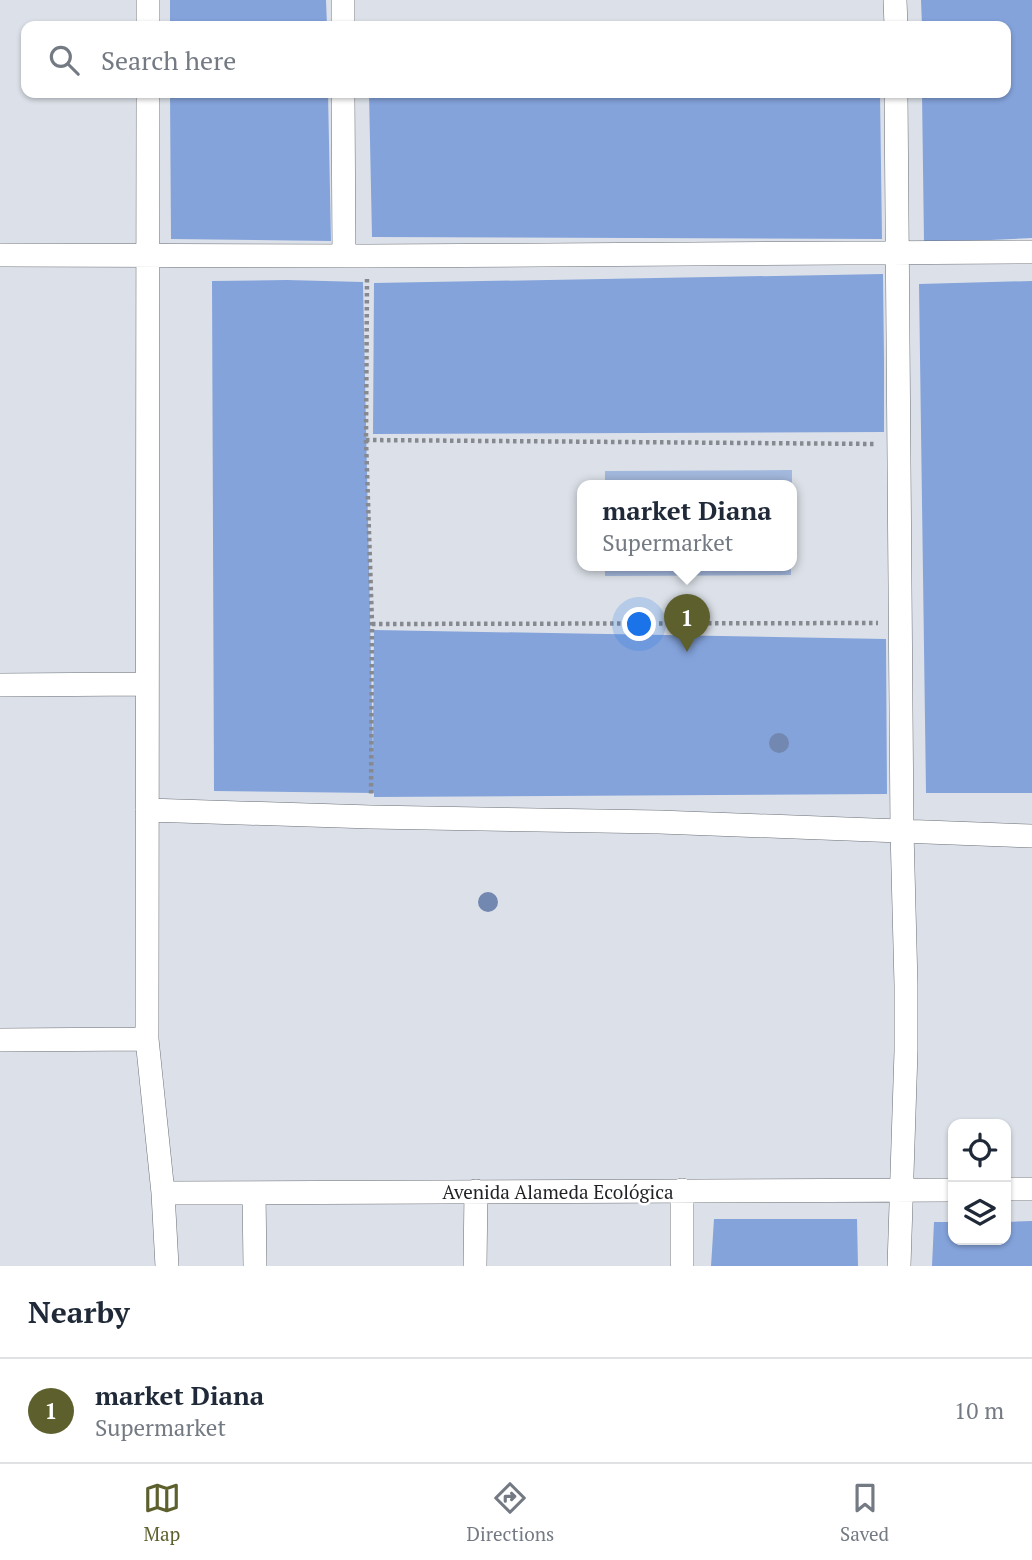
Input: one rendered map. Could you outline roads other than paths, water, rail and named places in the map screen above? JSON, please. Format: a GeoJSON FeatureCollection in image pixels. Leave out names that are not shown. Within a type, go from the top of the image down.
{"type":"FeatureCollection","features":[{"type":"Feature","properties":{"kind":"street"},"geometry":{"type":"LineString","coordinates":[[148,0],[148,21]]}},
{"type":"Feature","properties":{"kind":"street"},"geometry":{"type":"LineString","coordinates":[[342,0],[343,21]]}},
{"type":"Feature","properties":{"kind":"street"},"geometry":{"type":"LineString","coordinates":[[895,0],[895,21]]}},
{"type":"Feature","properties":{"kind":"street"},"geometry":{"type":"LineString","coordinates":[[148,98],[147,1039],[163,1193],[167,1266]]}},
{"type":"Feature","properties":{"kind":"street"},"geometry":{"type":"LineString","coordinates":[[343,98],[344,256]]}},
{"type":"Feature","properties":{"kind":"street"},"geometry":{"type":"LineString","coordinates":[[896,98],[902,831],[906,985],[899,1266]]}},
{"type":"Feature","properties":{"kind":"street"},"geometry":{"type":"LineString","coordinates":[[0,255],[148,257],[1032,252]]}},
{"type":"Feature","properties":{"kind":"street"},"geometry":{"type":"LineString","coordinates":[[0,685],[148,684]]}},
{"type":"Feature","properties":{"kind":"street"},"geometry":{"type":"LineString","coordinates":[[147,810],[659,822],[1032,836]]}},
{"type":"Feature","properties":{"kind":"street"},"geometry":{"type":"LineString","coordinates":[[0,1040],[147,1039]]}},
{"type":"Feature","properties":{"kind":"street"},"geometry":{"type":"LineString","coordinates":[[1011,1189],[1032,1189]]}},
{"type":"Feature","properties":{"kind":"street"},"geometry":{"type":"LineString","coordinates":[[682,1190],[682,1266]]}},
{"type":"Feature","properties":{"kind":"street","name":"Avenida Alameda Ecológica"},"geometry":{"type":"LineString","coordinates":[[163,1193],[948,1190]]}},
{"type":"Feature","properties":{"kind":"street"},"geometry":{"type":"LineString","coordinates":[[475,1191],[475,1266]]}},
{"type":"Feature","properties":{"kind":"street"},"geometry":{"type":"LineString","coordinates":[[254,1193],[255,1266]]}},
{"type":"Feature","properties":{"kind":"place","name":"market Diana"},"geometry":{"type":"Point","coordinates":[687,652]}}]}
